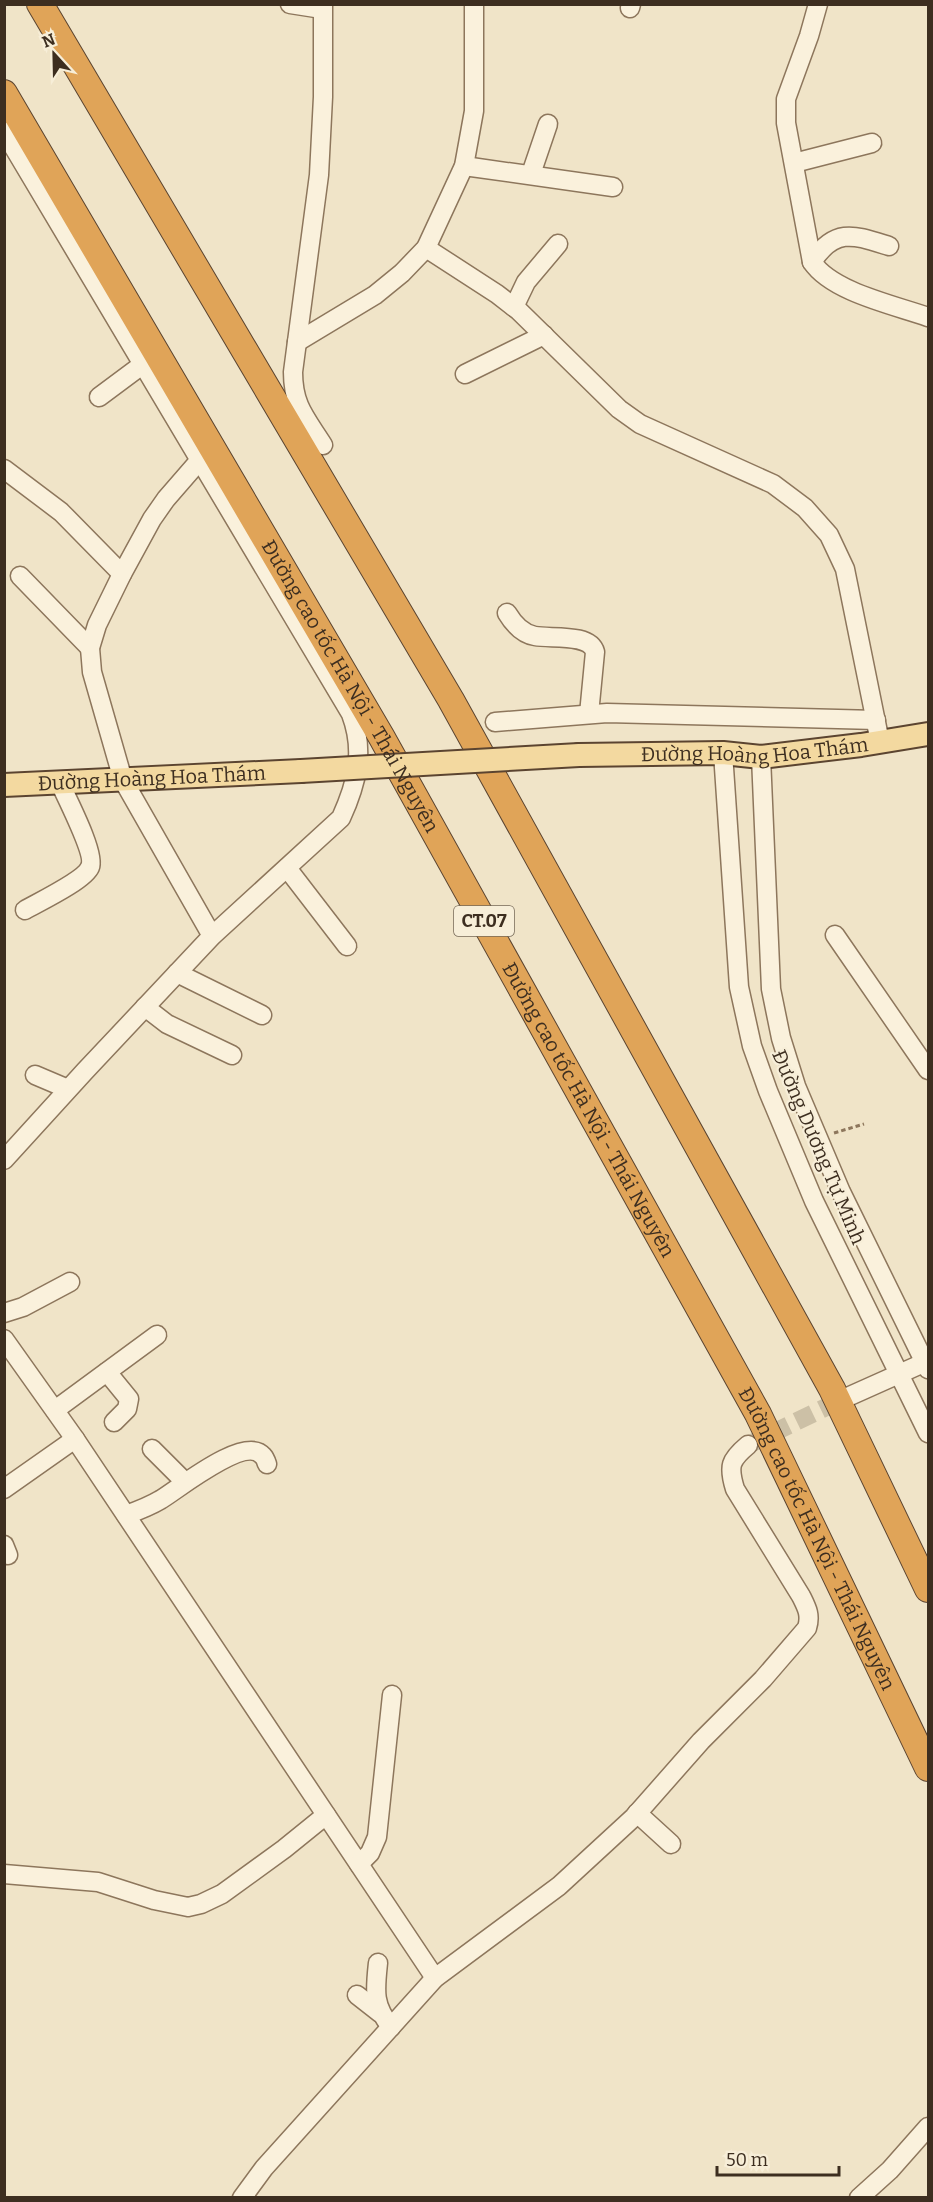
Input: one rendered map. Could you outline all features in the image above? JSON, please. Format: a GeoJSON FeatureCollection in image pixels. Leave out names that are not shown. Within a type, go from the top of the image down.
{"type":"FeatureCollection","features":[{"type":"Feature","properties":{"kind":"highway"},"geometry":{"type":"LineString","coordinates":[[40,4],[451,700],[832,1389],[928,1589]]}},
{"type":"Feature","properties":{"kind":"highway","name":"Đường cao tốc Hà Nội - Thái Nguyên"},"geometry":{"type":"LineString","coordinates":[[4,93],[381,736],[753,1403],[928,1768]]}},
{"type":"Feature","properties":{"kind":"main road","name":"Đường Hoàng Hoa Thám"},"geometry":{"type":"LineString","coordinates":[[4,785],[579,755],[723,753],[761,757],[928,734]]}},
{"type":"Feature","properties":{"kind":"street"},"geometry":{"type":"LineString","coordinates":[[291,4],[322,7],[323,98],[319,175],[293,372],[293,391],[300,410],[323,445]]}},
{"type":"Feature","properties":{"kind":"street"},"geometry":{"type":"LineString","coordinates":[[297,342],[375,295],[402,273],[426,248],[464,166],[474,111],[474,4]]}},
{"type":"Feature","properties":{"kind":"street"},"geometry":{"type":"LineString","coordinates":[[818,4],[786,99],[786,123],[812,262],[818,271],[839,286],[928,317]]}},
{"type":"Feature","properties":{"kind":"street"},"geometry":{"type":"LineString","coordinates":[[531,174],[548,123]]}},
{"type":"Feature","properties":{"kind":"street"},"geometry":{"type":"LineString","coordinates":[[4,131],[351,714],[358,732],[353,793],[341,818],[212,936],[4,1160]]}},
{"type":"Feature","properties":{"kind":"street"},"geometry":{"type":"LineString","coordinates":[[794,163],[872,143]]}},
{"type":"Feature","properties":{"kind":"street"},"geometry":{"type":"LineString","coordinates":[[464,166],[613,187]]}},
{"type":"Feature","properties":{"kind":"street"},"geometry":{"type":"LineString","coordinates":[[812,262],[818,252],[832,240],[844,235],[855,235],[889,246]]}},
{"type":"Feature","properties":{"kind":"street"},"geometry":{"type":"LineString","coordinates":[[514,307],[526,282],[558,244]]}},
{"type":"Feature","properties":{"kind":"street"},"geometry":{"type":"LineString","coordinates":[[426,248],[514,307],[620,409],[640,424],[773,484],[805,508],[829,535],[845,569],[880,742]]}},
{"type":"Feature","properties":{"kind":"street"},"geometry":{"type":"LineString","coordinates":[[465,374],[543,335]]}},
{"type":"Feature","properties":{"kind":"street"},"geometry":{"type":"LineString","coordinates":[[99,397],[142,365]]}},
{"type":"Feature","properties":{"kind":"street"},"geometry":{"type":"LineString","coordinates":[[199,461],[166,499],[122,574],[97,625],[90,648],[92,672],[123,780],[212,936]]}},
{"type":"Feature","properties":{"kind":"street"},"geometry":{"type":"LineString","coordinates":[[4,469],[61,512],[122,574]]}},
{"type":"Feature","properties":{"kind":"street"},"geometry":{"type":"LineString","coordinates":[[20,576],[90,648]]}},
{"type":"Feature","properties":{"kind":"street"},"geometry":{"type":"LineString","coordinates":[[507,613],[524,632],[534,636],[570,638],[594,647],[589,714]]}},
{"type":"Feature","properties":{"kind":"street"},"geometry":{"type":"LineString","coordinates":[[495,722],[589,714],[876,720]]}},
{"type":"Feature","properties":{"kind":"street","name":"Đường Dương Tự Minh"},"geometry":{"type":"LineString","coordinates":[[723,753],[739,987],[752,1046],[768,1091],[814,1201],[928,1433]]}},
{"type":"Feature","properties":{"kind":"street","name":"Đường Dương Tự Minh"},"geometry":{"type":"LineString","coordinates":[[761,757],[771,989],[781,1038],[793,1076],[841,1192],[927,1364]]}},
{"type":"Feature","properties":{"kind":"street"},"geometry":{"type":"LineString","coordinates":[[25,910],[82,877],[90,867],[91,853],[59,781]]}},
{"type":"Feature","properties":{"kind":"street"},"geometry":{"type":"LineString","coordinates":[[287,868],[347,946]]}},
{"type":"Feature","properties":{"kind":"street"},"geometry":{"type":"LineString","coordinates":[[835,934],[928,1070]]}},
{"type":"Feature","properties":{"kind":"street"},"geometry":{"type":"LineString","coordinates":[[177,973],[262,1015]]}},
{"type":"Feature","properties":{"kind":"street"},"geometry":{"type":"LineString","coordinates":[[145,1007],[167,1024],[232,1055]]}},
{"type":"Feature","properties":{"kind":"street"},"geometry":{"type":"LineString","coordinates":[[35,1075],[68,1089]]}},
{"type":"Feature","properties":{"kind":"street"},"geometry":{"type":"LineString","coordinates":[[4,1313],[22,1307],[70,1282]]}},
{"type":"Feature","properties":{"kind":"street"},"geometry":{"type":"LineString","coordinates":[[54,1410],[157,1335]]}},
{"type":"Feature","properties":{"kind":"street"},"geometry":{"type":"LineString","coordinates":[[4,1339],[75,1439],[435,1978]]}},
{"type":"Feature","properties":{"kind":"street"},"geometry":{"type":"LineString","coordinates":[[843,1399],[927,1364]]}},
{"type":"Feature","properties":{"kind":"street"},"geometry":{"type":"LineString","coordinates":[[107,1372],[129,1398],[127,1409],[114,1422]]}},
{"type":"Feature","properties":{"kind":"street"},"geometry":{"type":"LineString","coordinates":[[4,1489],[75,1439]]}},
{"type":"Feature","properties":{"kind":"street"},"geometry":{"type":"LineString","coordinates":[[242,2198],[386,2020],[435,1978],[559,1886],[637,1813],[701,1741],[763,1679],[807,1628],[808,1612],[801,1596],[735,1489],[731,1475],[731,1463],[736,1454],[748,1445]]}},
{"type":"Feature","properties":{"kind":"street"},"geometry":{"type":"LineString","coordinates":[[152,1449],[184,1482]]}},
{"type":"Feature","properties":{"kind":"street"},"geometry":{"type":"LineString","coordinates":[[126,1515],[161,1500],[184,1482],[219,1461],[258,1452],[263,1455],[267,1464]]}},
{"type":"Feature","properties":{"kind":"street"},"geometry":{"type":"LineString","coordinates":[[359,1864],[370,1852],[377,1837],[392,1695]]}},
{"type":"Feature","properties":{"kind":"street"},"geometry":{"type":"LineString","coordinates":[[637,1813],[671,1844]]}},
{"type":"Feature","properties":{"kind":"street"},"geometry":{"type":"LineString","coordinates":[[4,1874],[98,1882],[154,1900],[188,1907],[201,1904],[222,1893],[284,1849],[326,1815]]}},
{"type":"Feature","properties":{"kind":"street"},"geometry":{"type":"LineString","coordinates":[[378,1964],[377,2003],[386,2020]]}},
{"type":"Feature","properties":{"kind":"street"},"geometry":{"type":"LineString","coordinates":[[357,1995],[386,2020]]}},
{"type":"Feature","properties":{"kind":"street"},"geometry":{"type":"LineString","coordinates":[[859,2198],[891,2170],[928,2127]]}},
{"type":"Feature","properties":{"kind":"path"},"geometry":{"type":"LineString","coordinates":[[818,1138],[864,1124]]}},
{"type":"Feature","properties":{"kind":"tunnel"},"geometry":{"type":"LineString","coordinates":[[748,1445],[843,1399]]}}]}
